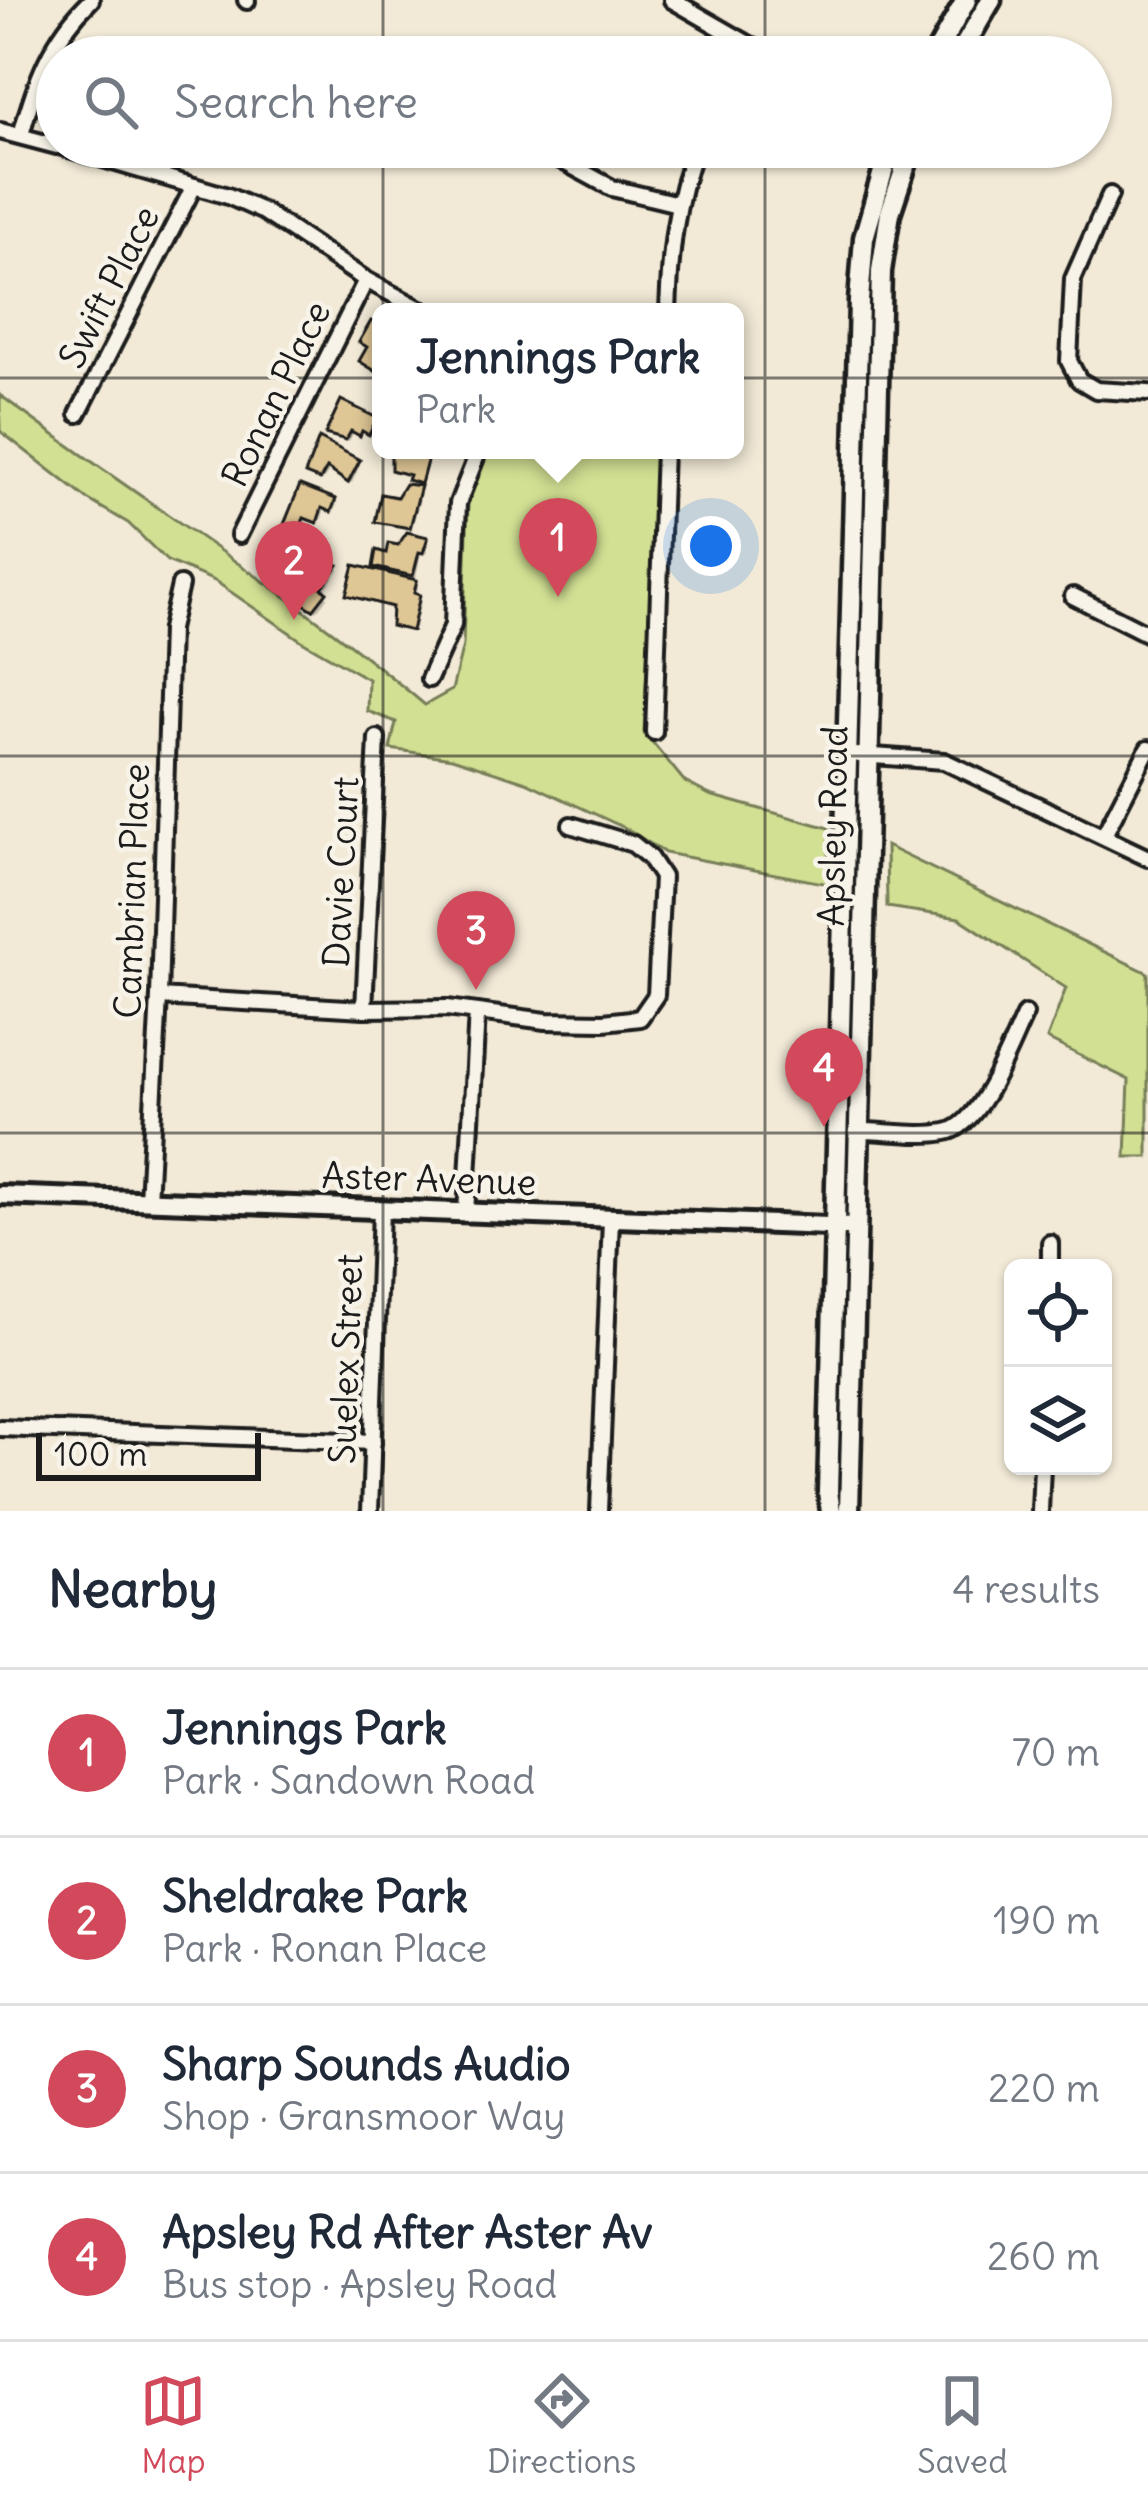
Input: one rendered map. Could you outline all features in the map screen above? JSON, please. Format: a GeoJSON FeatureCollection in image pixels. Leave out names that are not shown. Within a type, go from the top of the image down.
{"type":"FeatureCollection","features":[{"type":"Feature","properties":{"kind":"main road"},"geometry":{"type":"LineString","coordinates":[[946,36],[966,0]]}},
{"type":"Feature","properties":{"kind":"main road"},"geometry":{"type":"LineString","coordinates":[[970,36],[991,0]]}},
{"type":"Feature","properties":{"kind":"main road","name":"Apsley Road"},"geometry":{"type":"LineString","coordinates":[[849,1511],[845,1227],[859,1131],[861,270],[872,200],[883,168]]}},
{"type":"Feature","properties":{"kind":"main road","name":"Apsley Road"},"geometry":{"type":"LineString","coordinates":[[831,1511],[881,271],[890,213],[904,168]]}},
{"type":"Feature","properties":{"kind":"street"},"geometry":{"type":"LineString","coordinates":[[60,36],[91,0]]}},
{"type":"Feature","properties":{"kind":"street"},"geometry":{"type":"LineString","coordinates":[[672,0],[722,36]]}},
{"type":"Feature","properties":{"kind":"street"},"geometry":{"type":"LineString","coordinates":[[21,135],[36,82]]}},
{"type":"Feature","properties":{"kind":"street"},"geometry":{"type":"LineString","coordinates":[[0,131],[36,139]]}},
{"type":"Feature","properties":{"kind":"street"},"geometry":{"type":"LineString","coordinates":[[131,168],[264,212],[409,303]]}},
{"type":"Feature","properties":{"kind":"street"},"geometry":{"type":"LineString","coordinates":[[575,168],[612,188],[678,204]]}},
{"type":"Feature","properties":{"kind":"street"},"geometry":{"type":"LineString","coordinates":[[668,303],[670,246],[689,168]]}},
{"type":"Feature","properties":{"kind":"street","name":"Swift Place"},"geometry":{"type":"LineString","coordinates":[[79,414],[194,187]]}},
{"type":"Feature","properties":{"kind":"street"},"geometry":{"type":"LineString","coordinates":[[1110,195],[1073,280],[1070,362],[1079,380],[1096,390],[1148,394]]}},
{"type":"Feature","properties":{"kind":"street","name":"Ronan Place"},"geometry":{"type":"LineString","coordinates":[[239,536],[366,280]]}},
{"type":"Feature","properties":{"kind":"street"},"geometry":{"type":"LineString","coordinates":[[429,679],[453,625],[458,503],[475,459]]}},
{"type":"Feature","properties":{"kind":"street"},"geometry":{"type":"LineString","coordinates":[[654,732],[664,459]]}},
{"type":"Feature","properties":{"kind":"street","name":"Cambrian Place"},"geometry":{"type":"LineString","coordinates":[[148,1201],[170,629],[180,585]]}},
{"type":"Feature","properties":{"kind":"street"},"geometry":{"type":"LineString","coordinates":[[1073,596],[1148,634]]}},
{"type":"Feature","properties":{"kind":"street","name":"Davie Court"},"geometry":{"type":"LineString","coordinates":[[364,1009],[377,738]]}},
{"type":"Feature","properties":{"kind":"street"},"geometry":{"type":"LineString","coordinates":[[1104,835],[1148,749]]}},
{"type":"Feature","properties":{"kind":"street"},"geometry":{"type":"LineString","coordinates":[[858,755],[944,761],[1148,858]]}},
{"type":"Feature","properties":{"kind":"street"},"geometry":{"type":"LineString","coordinates":[[159,997],[364,1009],[447,1008],[547,1021],[640,1018],[656,994],[662,877],[633,844],[571,825]]}},
{"type":"Feature","properties":{"kind":"street"},"geometry":{"type":"LineString","coordinates":[[466,1214],[477,1012]]}},
{"type":"Feature","properties":{"kind":"street"},"geometry":{"type":"LineString","coordinates":[[859,1131],[934,1133],[959,1128],[978,1108],[1025,1014]]}},
{"type":"Feature","properties":{"kind":"street","name":"Aster Avenue"},"geometry":{"type":"LineString","coordinates":[[0,1195],[845,1227]]}},
{"type":"Feature","properties":{"kind":"street","name":"Suelex Street"},"geometry":{"type":"LineString","coordinates":[[370,1511],[381,1210]]}},
{"type":"Feature","properties":{"kind":"street"},"geometry":{"type":"LineString","coordinates":[[598,1511],[611,1219]]}},
{"type":"Feature","properties":{"kind":"street"},"geometry":{"type":"LineString","coordinates":[[1050,1244],[1050,1259]]}},
{"type":"Feature","properties":{"kind":"street"},"geometry":{"type":"LineString","coordinates":[[0,1428],[373,1442]]}},
{"type":"Feature","properties":{"kind":"street"},"geometry":{"type":"LineString","coordinates":[[1040,1511],[1042,1475]]}},
{"type":"Feature","properties":{"kind":"green space"},"geometry":{"type":"Polygon","coordinates":[[[0,395],[322,623],[425,705],[452,690],[463,645],[468,504],[483,459],[657,459],[644,732],[685,782],[710,795],[829,828],[828,884],[665,853],[629,830],[526,782],[452,758],[390,749],[396,722],[367,711],[368,679],[215,581],[167,561],[128,523],[87,499],[0,431],[0,395]]]}},
{"type":"Feature","properties":{"kind":"green space"},"geometry":{"type":"Polygon","coordinates":[[[886,846],[1148,973],[1148,1157],[1126,1157],[1129,1080],[1047,1039],[1066,988],[959,918],[887,907],[886,846]]]}},
{"type":"Feature","properties":{"kind":"building"},"geometry":{"type":"Polygon","coordinates":[[[372,322],[372,369],[359,361],[367,347],[359,342],[372,322]]]}},
{"type":"Feature","properties":{"kind":"building"},"geometry":{"type":"Polygon","coordinates":[[[341,400],[372,416],[369,435],[351,431],[346,440],[325,434],[341,400]]]}},
{"type":"Feature","properties":{"kind":"building"},"geometry":{"type":"Polygon","coordinates":[[[319,438],[360,460],[348,483],[327,468],[320,480],[305,474],[319,438]]]}},
{"type":"Feature","properties":{"kind":"building"},"geometry":{"type":"Polygon","coordinates":[[[391,459],[428,459],[421,484],[391,470],[391,459]]]}},
{"type":"Feature","properties":{"kind":"building"},"geometry":{"type":"Polygon","coordinates":[[[405,484],[421,486],[410,528],[375,522],[381,494],[397,497],[405,484]]]}},
{"type":"Feature","properties":{"kind":"building"},"geometry":{"type":"Polygon","coordinates":[[[300,485],[336,499],[331,512],[322,508],[317,523],[304,518],[298,533],[283,527],[300,485]]]}},
{"type":"Feature","properties":{"kind":"building"},"geometry":{"type":"Polygon","coordinates":[[[407,532],[428,537],[413,576],[373,567],[376,550],[386,553],[388,543],[398,545],[407,532]]]}},
{"type":"Feature","properties":{"kind":"building"},"geometry":{"type":"Polygon","coordinates":[[[315,541],[329,550],[325,556],[338,565],[313,610],[270,582],[278,568],[287,575],[293,565],[284,559],[293,546],[306,554],[315,541]]]}},
{"type":"Feature","properties":{"kind":"building"},"geometry":{"type":"Polygon","coordinates":[[[354,565],[417,580],[414,593],[420,595],[412,631],[391,626],[392,607],[346,595],[354,565]]]}},
{"type":"Feature","properties":{"kind":"place","name":"Jennings Park"},"geometry":{"type":"Point","coordinates":[558,597]}},
{"type":"Feature","properties":{"kind":"place","name":"Sheldrake Park"},"geometry":{"type":"Point","coordinates":[294,620]}},
{"type":"Feature","properties":{"kind":"place","name":"Sharp Sounds Audio"},"geometry":{"type":"Point","coordinates":[476,990]}},
{"type":"Feature","properties":{"kind":"place","name":"Apsley Rd After Aster Av"},"geometry":{"type":"Point","coordinates":[824,1127]}}]}
